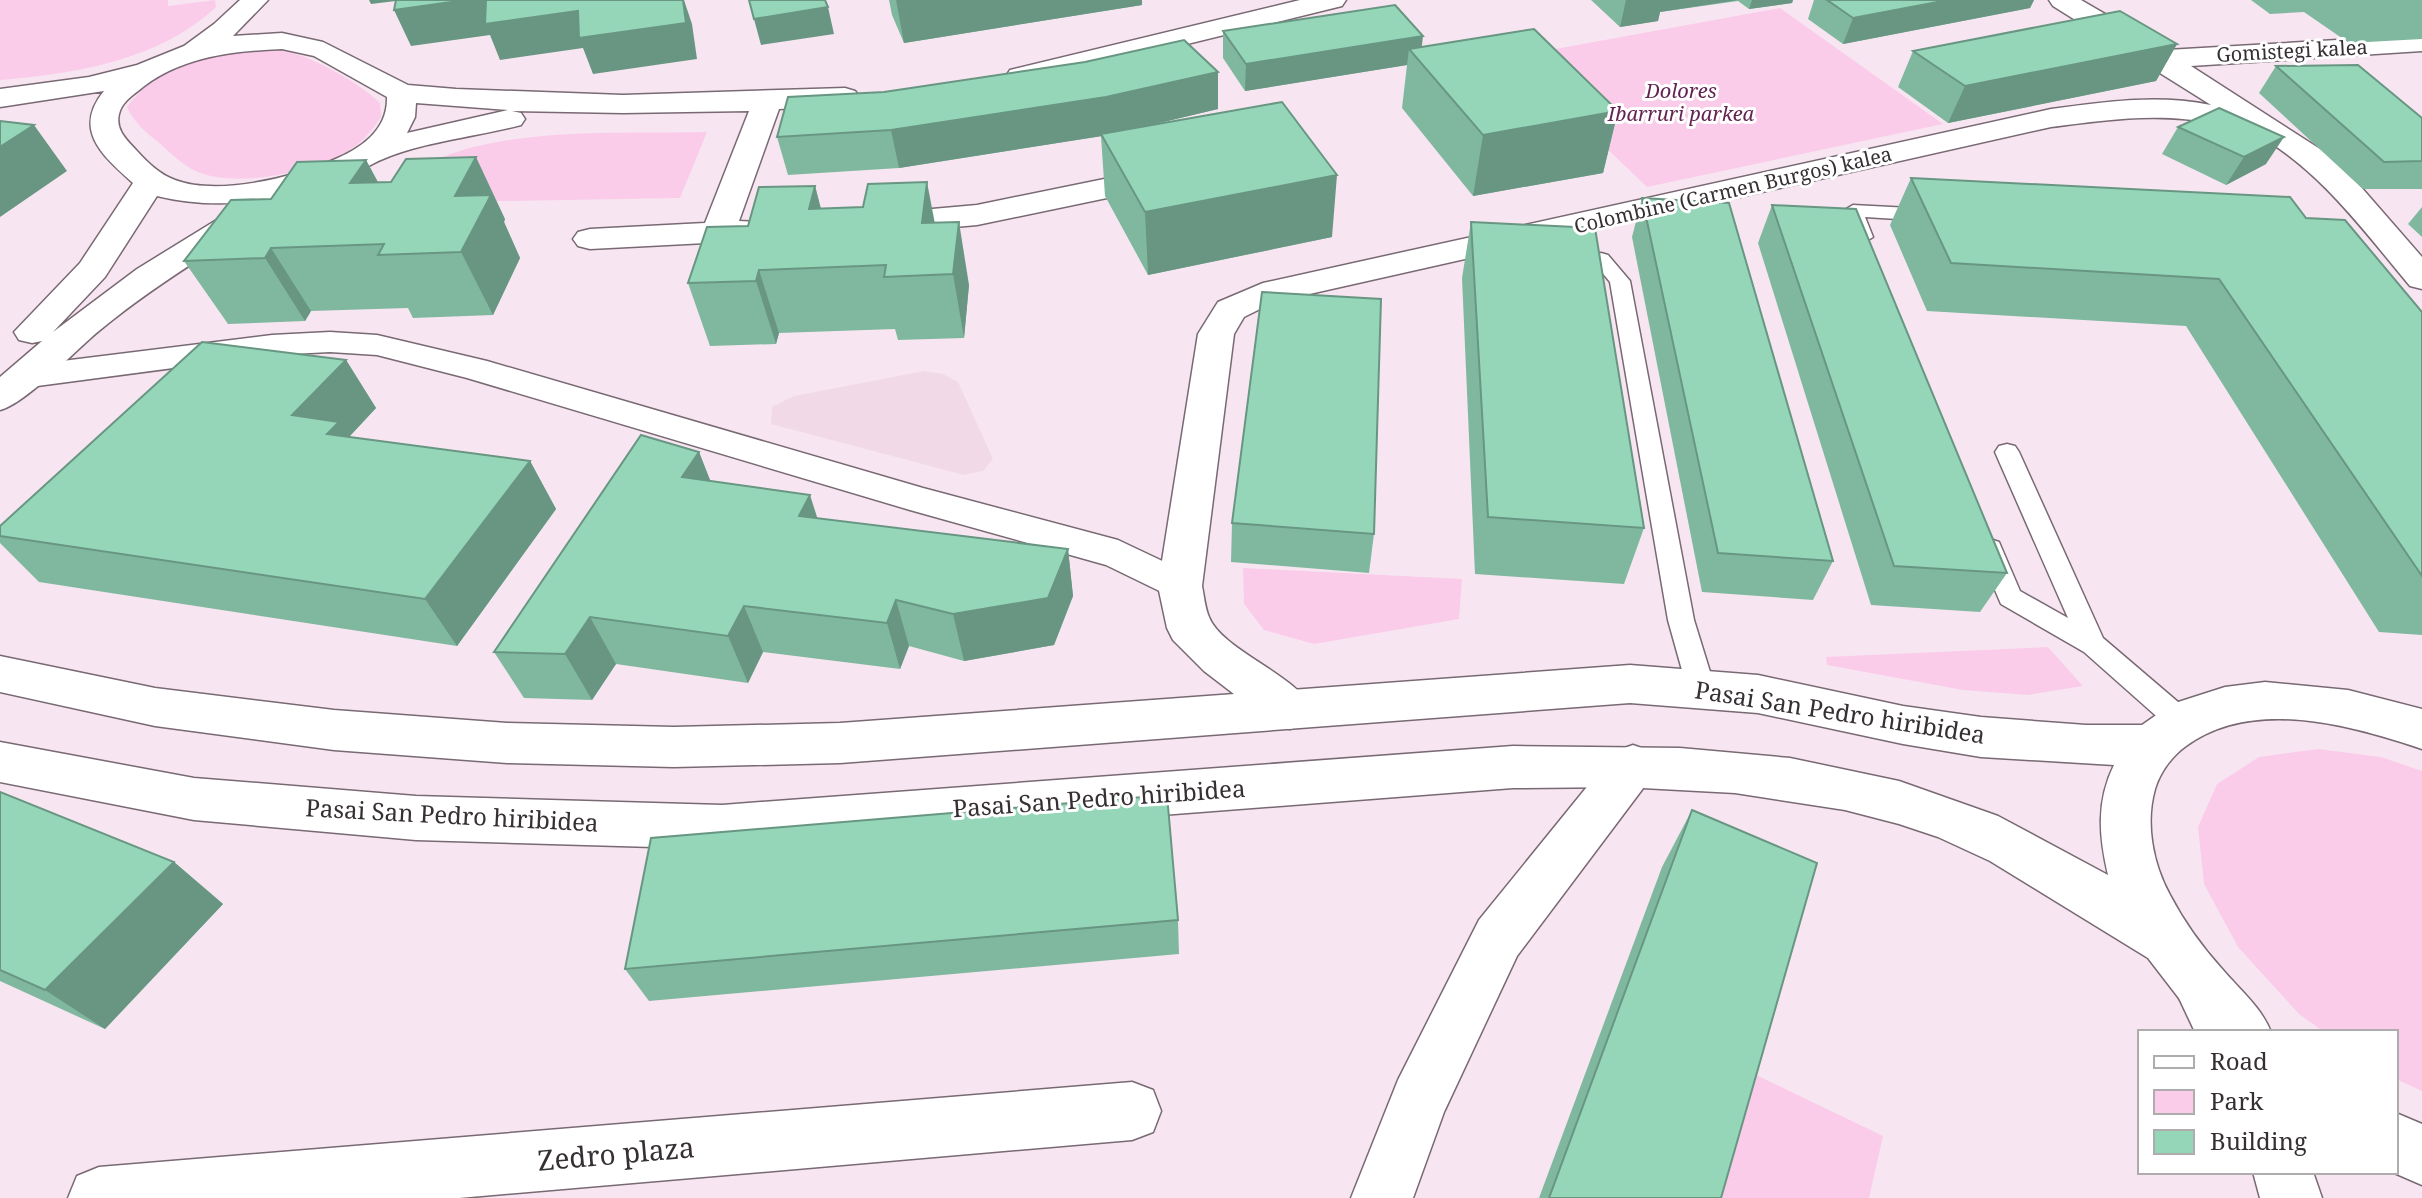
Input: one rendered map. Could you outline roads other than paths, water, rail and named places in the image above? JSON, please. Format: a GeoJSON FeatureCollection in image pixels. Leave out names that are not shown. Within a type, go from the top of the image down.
{"type":"FeatureCollection","features":[{"type":"Feature","properties":{"kind":"main road"},"geometry":{"type":"LineString","coordinates":[[175,59],[224,30],[255,0]]}},
{"type":"Feature","properties":{"kind":"main road"},"geometry":{"type":"LineString","coordinates":[[264,0],[289,32],[385,81],[401,93],[464,99],[643,104],[767,102],[873,95]]}},
{"type":"Feature","properties":{"kind":"main road"},"geometry":{"type":"LineString","coordinates":[[989,81],[1046,71],[1333,0]]}},
{"type":"Feature","properties":{"kind":"main road"},"geometry":{"type":"LineString","coordinates":[[2062,0],[2162,59],[2312,158],[2350,194],[2422,279]]}},
{"type":"Feature","properties":{"kind":"main road"},"geometry":{"type":"LineString","coordinates":[[0,98],[90,86],[147,71],[211,47],[249,42],[308,44]]}},
{"type":"Feature","properties":{"kind":"main road","name":"Gomistegi kalea"},"geometry":{"type":"LineString","coordinates":[[2162,59],[2422,43]]}},
{"type":"Feature","properties":{"kind":"main road"},"geometry":{"type":"LineString","coordinates":[[147,71],[110,102],[103,118],[105,133],[151,181],[180,190],[216,194],[261,191],[306,182],[331,174],[373,152],[446,131],[490,122],[643,104]]}},
{"type":"Feature","properties":{"kind":"main road"},"geometry":{"type":"LineString","coordinates":[[373,152],[389,138],[398,124],[403,107],[401,93]]}},
{"type":"Feature","properties":{"kind":"main road"},"geometry":{"type":"LineString","coordinates":[[718,233],[767,102]]}},
{"type":"Feature","properties":{"kind":"main road","name":"Colombine (Carmen Burgos) kalea"},"geometry":{"type":"LineString","coordinates":[[1290,710],[1220,658],[1189,628],[1180,586],[1216,334],[1231,310],[1263,294],[2051,118],[2139,107],[2183,108],[2263,124]]}},
{"type":"Feature","properties":{"kind":"main road"},"geometry":{"type":"LineString","coordinates":[[0,116],[103,118]]}},
{"type":"Feature","properties":{"kind":"main road"},"geometry":{"type":"LineString","coordinates":[[843,226],[977,215],[1200,170]]}},
{"type":"Feature","properties":{"kind":"main road"},"geometry":{"type":"LineString","coordinates":[[7,378],[38,327],[83,283],[125,226],[151,181]]}},
{"type":"Feature","properties":{"kind":"main road"},"geometry":{"type":"LineString","coordinates":[[7,378],[136,283],[195,245],[306,182]]}},
{"type":"Feature","properties":{"kind":"main road"},"geometry":{"type":"LineString","coordinates":[[590,239],[796,228]]}},
{"type":"Feature","properties":{"kind":"main road","name":"Pasai San Pedro hiribidea"},"geometry":{"type":"LineString","coordinates":[[0,674],[155,707],[334,730],[507,743],[674,747],[840,743],[1630,684],[1758,694],[1903,725],[1981,737],[2086,745],[2167,734]]}},
{"type":"Feature","properties":{"kind":"main road"},"geometry":{"type":"LineString","coordinates":[[2225,1021],[2164,939],[2140,892],[2127,847],[2126,808],[2134,773],[2167,734],[2234,703],[2299,700],[2422,716]]}},
{"type":"Feature","properties":{"kind":"main road"},"geometry":{"type":"LineString","coordinates":[[2372,711],[2422,729]]}},
{"type":"Feature","properties":{"kind":"main road","name":"Pasai San Pedro hiribidea"},"geometry":{"type":"LineString","coordinates":[[0,762],[194,799],[416,818],[722,827],[1513,767],[1633,765],[1719,770],[1798,781],[1887,800],[1952,820],[2018,850],[2164,939]]}},
{"type":"Feature","properties":{"kind":"main road"},"geometry":{"type":"LineString","coordinates":[[1382,1198],[1419,1101],[1498,938],[1633,765]]}},
{"type":"Feature","properties":{"kind":"main road","name":"Zedro plaza"},"geometry":{"type":"LineString","coordinates":[[99,1198],[1132,1111]]}},
{"type":"Feature","properties":{"kind":"main road"},"geometry":{"type":"LineString","coordinates":[[2398,1144],[2422,1155]]}},
{"type":"Feature","properties":{"kind":"main road"},"geometry":{"type":"LineString","coordinates":[[2284,1174],[2291,1198]]}},
{"type":"Feature","properties":{"kind":"street"},"geometry":{"type":"LineString","coordinates":[[7,378],[272,345],[330,342],[377,345],[475,369],[923,501],[1118,554],[1180,586]]}},
{"type":"Feature","properties":{"kind":"lane"},"geometry":{"type":"LineString","coordinates":[[1870,254],[1853,211],[1946,215]]}},
{"type":"Feature","properties":{"kind":"lane"},"geometry":{"type":"LineString","coordinates":[[1601,259],[1620,281],[1681,620],[1701,688]]}},
{"type":"Feature","properties":{"kind":"lane"},"geometry":{"type":"LineString","coordinates":[[2007,452],[2093,645],[2167,734]]}},
{"type":"Feature","properties":{"kind":"lane"},"geometry":{"type":"LineString","coordinates":[[1981,526],[2010,597],[2093,645]]}},
{"type":"Feature","properties":{"kind":"park label","name":"Dolores Ibarruri parkea"},"geometry":{"type":"Point","coordinates":[1681,102]}}]}
